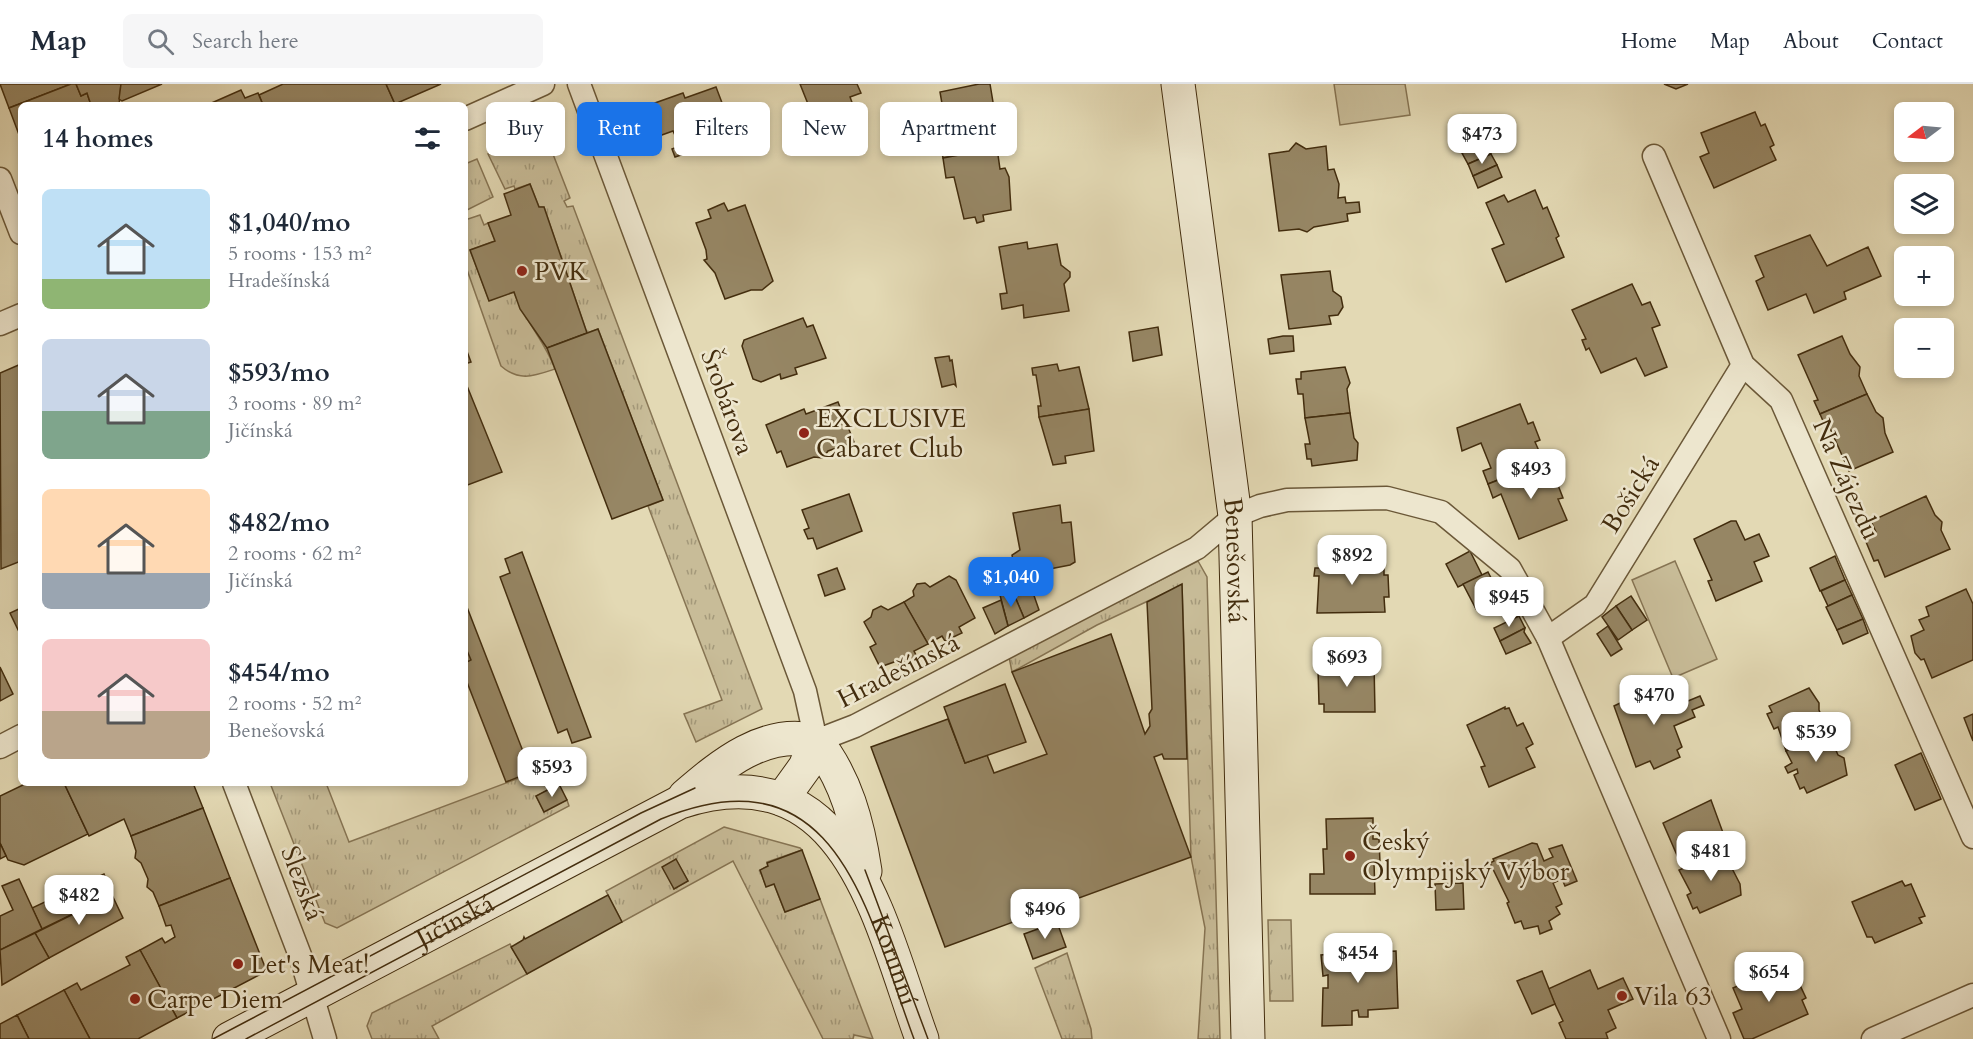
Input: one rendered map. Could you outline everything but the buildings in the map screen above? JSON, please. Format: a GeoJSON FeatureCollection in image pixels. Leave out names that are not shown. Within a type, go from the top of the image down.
{"type":"FeatureCollection","features":[{"type":"Feature","properties":{"kind":"street"},"geometry":{"type":"LineString","coordinates":[[468,117],[543,84]]}},
{"type":"Feature","properties":{"kind":"street","name":"Šrobárova"},"geometry":{"type":"LineString","coordinates":[[579,84],[805,691],[816,741]]}},
{"type":"Feature","properties":{"kind":"street","name":"Benešovská"},"geometry":{"type":"LineString","coordinates":[[1178,84],[1235,516],[1248,1039]]}},
{"type":"Feature","properties":{"kind":"street","name":"Na Zájezdu"},"geometry":{"type":"LineString","coordinates":[[1654,156],[1743,364],[1781,400],[1973,837]]}},
{"type":"Feature","properties":{"kind":"street"},"geometry":{"type":"LineString","coordinates":[[0,179],[18,225]]}},
{"type":"Feature","properties":{"kind":"street"},"geometry":{"type":"LineString","coordinates":[[0,324],[18,316]]}},
{"type":"Feature","properties":{"kind":"street","name":"Bošická"},"geometry":{"type":"LineString","coordinates":[[1548,638],[1595,604],[1743,364]]}},
{"type":"Feature","properties":{"kind":"street","name":"Hradešínská"},"geometry":{"type":"LineString","coordinates":[[816,741],[855,726],[1197,548],[1235,516],[1260,506],[1287,500],[1387,498],[1441,512],[1510,569],[1548,638],[1719,1039]]}},
{"type":"Feature","properties":{"kind":"street","name":"Jičínská"},"geometry":{"type":"LineString","coordinates":[[680,802],[721,767],[761,744],[792,737],[816,741]]}},
{"type":"Feature","properties":{"kind":"street"},"geometry":{"type":"LineString","coordinates":[[0,747],[18,738]]}},
{"type":"Feature","properties":{"kind":"street"},"geometry":{"type":"LineString","coordinates":[[782,799],[805,766],[816,741]]}},
{"type":"Feature","properties":{"kind":"street","name":"Korunní"},"geometry":{"type":"LineString","coordinates":[[816,741],[837,772],[851,807],[857,827],[866,885],[922,1039]]}},
{"type":"Feature","properties":{"kind":"street","name":"Slezská"},"geometry":{"type":"LineString","coordinates":[[235,786],[313,995],[325,1039]]}},
{"type":"Feature","properties":{"kind":"street","name":"Jičínská"},"geometry":{"type":"LineString","coordinates":[[229,1039],[680,802],[724,790],[760,793],[782,799]]}},
{"type":"Feature","properties":{"kind":"street","name":"Korunní"},"geometry":{"type":"LineString","coordinates":[[782,799],[803,809],[823,824],[841,844],[866,885]]}},
{"type":"Feature","properties":{"kind":"street"},"geometry":{"type":"LineString","coordinates":[[1872,1039],[1973,995]]}},
{"type":"Feature","properties":{"kind":"green space"},"geometry":{"type":"Polygon","coordinates":[[[1334,84],[1405,84],[1410,115],[1340,125],[1334,84]]]}},
{"type":"Feature","properties":{"kind":"green space"},"geometry":{"type":"Polygon","coordinates":[[[489,156],[554,156],[570,198],[564,201],[567,207],[573,206],[762,709],[696,742],[684,714],[722,700],[648,506],[663,500],[598,329],[587,333],[544,207],[539,207],[530,184],[515,189],[514,186],[505,189],[489,156]]]}},
{"type":"Feature","properties":{"kind":"green space"},"geometry":{"type":"Polygon","coordinates":[[[477,159],[493,197],[468,210],[468,163],[477,159]]]}},
{"type":"Feature","properties":{"kind":"green space"},"geometry":{"type":"Polygon","coordinates":[[[480,215],[484,225],[488,223],[495,241],[470,250],[489,300],[514,292],[555,369],[520,376],[501,366],[468,272],[468,219],[480,215]]]}},
{"type":"Feature","properties":{"kind":"green space"},"geometry":{"type":"Polygon","coordinates":[[[1198,561],[1207,577],[1220,1039],[1198,1039],[1205,928],[1191,857],[1182,585],[1097,625],[1012,672],[1009,657],[1198,561]]]}},
{"type":"Feature","properties":{"kind":"green space"},"geometry":{"type":"Polygon","coordinates":[[[1675,561],[1717,659],[1673,678],[1632,580],[1675,561]]]}},
{"type":"Feature","properties":{"kind":"green space"},"geometry":{"type":"Polygon","coordinates":[[[546,768],[559,784],[536,796],[544,812],[567,800],[569,806],[337,928],[325,923],[271,786],[327,786],[349,842],[546,768]]]}},
{"type":"Feature","properties":{"kind":"green space"},"geometry":{"type":"Polygon","coordinates":[[[724,827],[800,848],[802,850],[767,862],[768,866],[760,870],[766,886],[774,884],[785,912],[820,899],[873,1039],[854,1035],[853,1039],[823,1039],[733,861],[622,922],[606,891],[724,827]],[[676,860],[674,889],[688,881],[676,860]]]}},
{"type":"Feature","properties":{"kind":"green space"},"geometry":{"type":"Polygon","coordinates":[[[1268,920],[1291,920],[1293,1001],[1270,1001],[1268,920]]]}},
{"type":"Feature","properties":{"kind":"green space"},"geometry":{"type":"Polygon","coordinates":[[[510,944],[527,974],[432,1026],[439,1039],[372,1039],[367,1026],[372,1013],[510,944]]]}},
{"type":"Feature","properties":{"kind":"green space"},"geometry":{"type":"Polygon","coordinates":[[[1067,953],[1091,1029],[1092,1039],[1062,1039],[1035,968],[1067,953]]]}},
{"type":"Feature","properties":{"kind":"tram line"},"geometry":{"type":"LineString","coordinates":[[213,1039],[641,813],[695,788]]}},
{"type":"Feature","properties":{"kind":"tram line"},"geometry":{"type":"LineString","coordinates":[[246,1039],[661,819],[721,802],[769,805],[806,823],[836,854],[860,895],[880,941],[914,1039]]}},
{"type":"Feature","properties":{"kind":"tram line"},"geometry":{"type":"LineString","coordinates":[[865,870],[928,1039]]}},
{"type":"Feature","properties":{"kind":"place","name":"PVK"},"geometry":{"type":"Point","coordinates":[522,271]}},
{"type":"Feature","properties":{"kind":"place","name":"EXCLUSIVE Cabaret Club"},"geometry":{"type":"Point","coordinates":[804,433]}},
{"type":"Feature","properties":{"kind":"place","name":"Český Olympijský Výbor"},"geometry":{"type":"Point","coordinates":[1350,856]}},
{"type":"Feature","properties":{"kind":"place","name":"Let's Meat!"},"geometry":{"type":"Point","coordinates":[238,964]}},
{"type":"Feature","properties":{"kind":"place","name":"Vila 63"},"geometry":{"type":"Point","coordinates":[1622,996]}},
{"type":"Feature","properties":{"kind":"place","name":"Carpe Diem"},"geometry":{"type":"Point","coordinates":[135,999]}}]}
